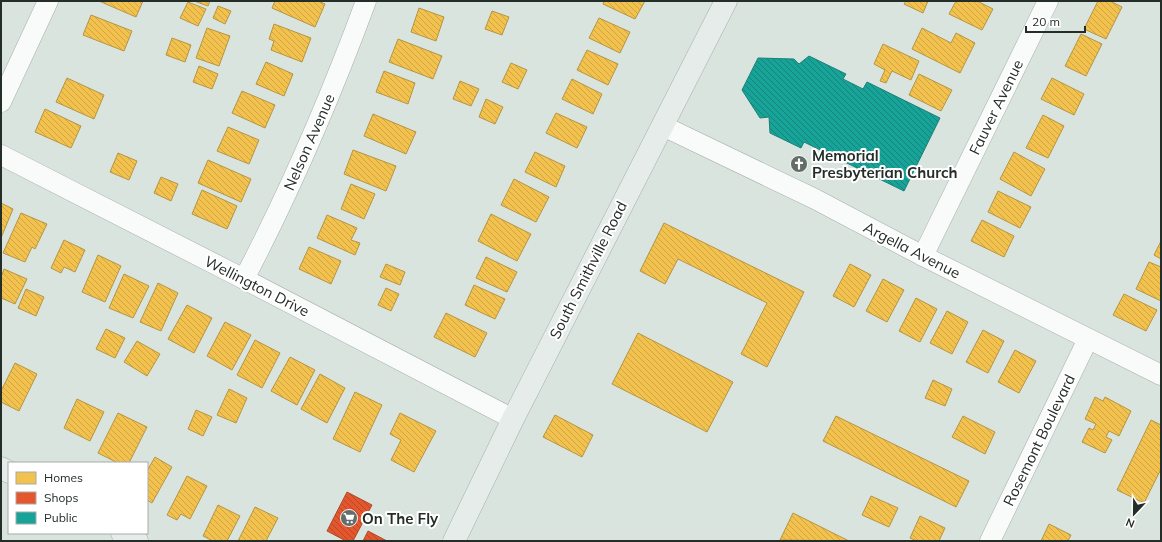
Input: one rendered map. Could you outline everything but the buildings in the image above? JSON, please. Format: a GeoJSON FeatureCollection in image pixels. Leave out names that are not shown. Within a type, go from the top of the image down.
{"type":"FeatureCollection","features":[{"type":"Feature","properties":{"kind":"main road","name":"South Smithville Road"},"geometry":{"type":"LineString","coordinates":[[454,541],[513,419],[726,1]]}},
{"type":"Feature","properties":{"kind":"main road"},"geometry":{"type":"LineString","coordinates":[[124,534],[137,541]]}},
{"type":"Feature","properties":{"kind":"street"},"geometry":{"type":"LineString","coordinates":[[1,102],[48,1]]}},
{"type":"Feature","properties":{"kind":"street","name":"Nelson Avenue"},"geometry":{"type":"LineString","coordinates":[[244,279],[311,141],[345,58],[366,1]]}},
{"type":"Feature","properties":{"kind":"street","name":"Fauver Avenue"},"geometry":{"type":"LineString","coordinates":[[923,256],[1048,1]]}},
{"type":"Feature","properties":{"kind":"street","name":"Argella Avenue"},"geometry":{"type":"LineString","coordinates":[[663,126],[815,200],[923,256],[1161,375]]}},
{"type":"Feature","properties":{"kind":"street","name":"Wellington Drive"},"geometry":{"type":"LineString","coordinates":[[1,155],[513,419]]}},
{"type":"Feature","properties":{"kind":"street","name":"Rosemont Boulevard"},"geometry":{"type":"LineString","coordinates":[[990,541],[1088,339]]}},
{"type":"Feature","properties":{"kind":"place","name":"Memorial Presbyterian Church"},"geometry":{"type":"Point","coordinates":[799,164]}},
{"type":"Feature","properties":{"kind":"place","name":"On The Fly"},"geometry":{"type":"Point","coordinates":[349,518]}}]}
